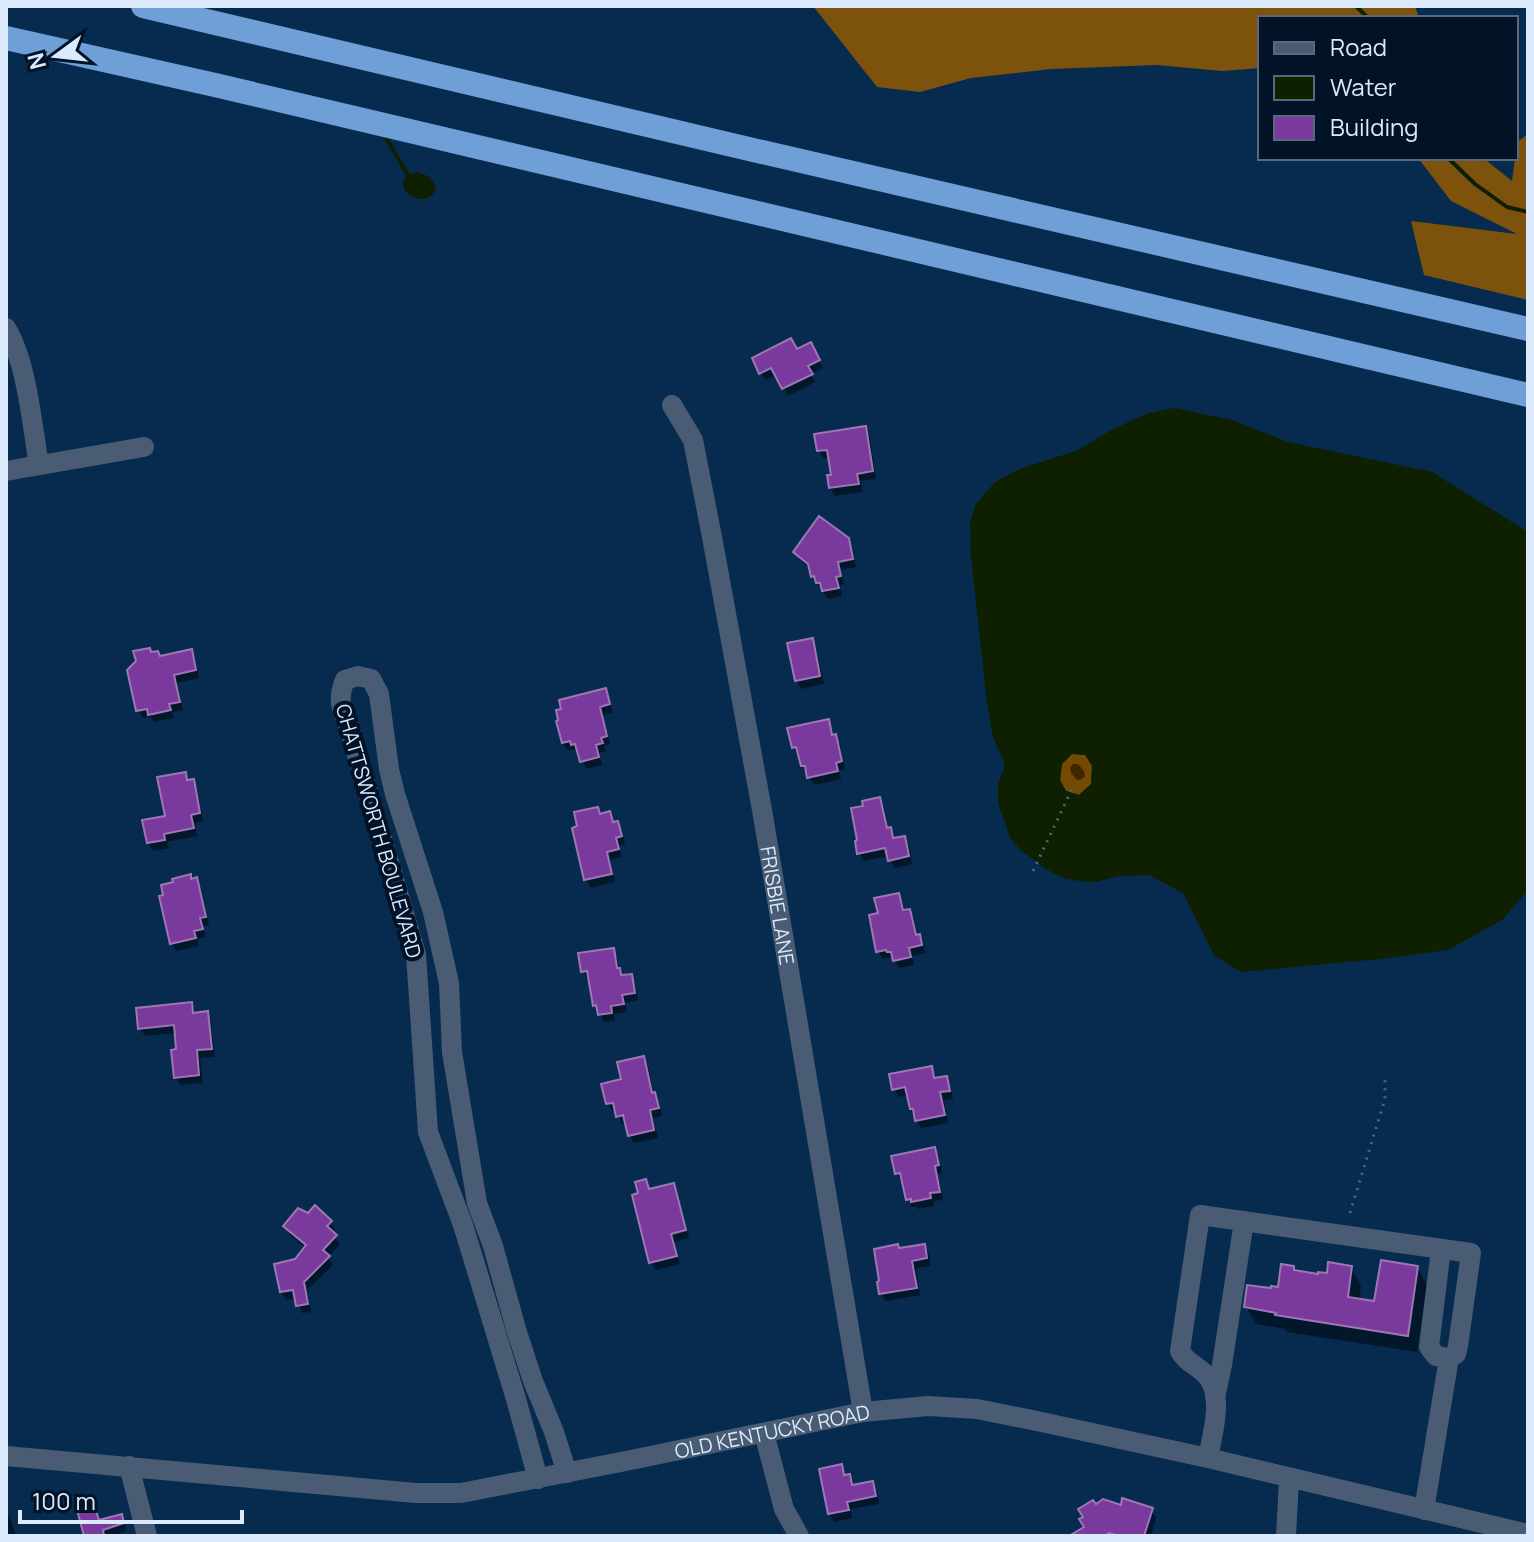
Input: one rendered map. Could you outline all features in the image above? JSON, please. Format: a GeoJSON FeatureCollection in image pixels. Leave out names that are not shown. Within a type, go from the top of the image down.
{"type":"FeatureCollection","features":[{"type":"Feature","properties":{"kind":"highway"},"geometry":{"type":"LineString","coordinates":[[143,6],[1528,329]]}},
{"type":"Feature","properties":{"kind":"highway"},"geometry":{"type":"LineString","coordinates":[[6,38],[1528,395]]}},
{"type":"Feature","properties":{"kind":"street"},"geometry":{"type":"LineString","coordinates":[[6,328],[14,341],[21,365],[39,465]]}},
{"type":"Feature","properties":{"kind":"street","name":"FRISBIE LANE"},"geometry":{"type":"LineString","coordinates":[[672,405],[693,440],[709,523],[762,810],[863,1412]]}},
{"type":"Feature","properties":{"kind":"street"},"geometry":{"type":"LineString","coordinates":[[6,471],[144,447]]}},
{"type":"Feature","properties":{"kind":"street","name":"CHATTSWORTH BOULEVARD"},"geometry":{"type":"LineString","coordinates":[[538,1479],[463,1225],[428,1132],[416,954],[341,708],[340,693],[345,680],[358,676],[371,679],[379,694],[392,782],[433,912],[449,983],[452,1052],[477,1203],[533,1381],[567,1473]]}},
{"type":"Feature","properties":{"kind":"street"},"geometry":{"type":"LineString","coordinates":[[1215,1397],[1209,1377],[1184,1359],[1180,1351],[1200,1215],[1471,1253],[1458,1346],[1456,1354],[1449,1358],[1436,1356],[1429,1347],[1441,1249]]}},
{"type":"Feature","properties":{"kind":"street"},"geometry":{"type":"LineString","coordinates":[[1208,1458],[1244,1221]]}},
{"type":"Feature","properties":{"kind":"street"},"geometry":{"type":"LineString","coordinates":[[1424,1510],[1449,1358]]}},
{"type":"Feature","properties":{"kind":"street","name":"OLD KENTUCKY ROAD"},"geometry":{"type":"LineString","coordinates":[[6,1456],[416,1493],[461,1493],[863,1412],[928,1406],[977,1409],[1208,1458],[1528,1534]]}},
{"type":"Feature","properties":{"kind":"street"},"geometry":{"type":"LineString","coordinates":[[764,1433],[784,1509],[799,1536]]}},
{"type":"Feature","properties":{"kind":"street"},"geometry":{"type":"LineString","coordinates":[[129,1466],[147,1536]]}},
{"type":"Feature","properties":{"kind":"street"},"geometry":{"type":"LineString","coordinates":[[1286,1536],[1289,1479]]}},
{"type":"Feature","properties":{"kind":"path"},"geometry":{"type":"LineString","coordinates":[[1033,871],[1074,785]]}},
{"type":"Feature","properties":{"kind":"path"},"geometry":{"type":"LineString","coordinates":[[1350,1213],[1385,1099],[1385,1079]]}},
{"type":"Feature","properties":{"kind":"shaded area"},"geometry":{"type":"Polygon","coordinates":[[[813,6],[1415,6],[1418,16],[1258,16],[1258,68],[1222,71],[1157,65],[1051,69],[971,78],[920,92],[877,87],[813,6]]]}},
{"type":"Feature","properties":{"kind":"shaded area"},"geometry":{"type":"Polygon","coordinates":[[[1528,134],[1528,300],[1424,275],[1411,221],[1517,234],[1451,201],[1420,160],[1486,160],[1512,181],[1515,160],[1518,160],[1518,142],[1528,134]]]}},
{"type":"Feature","properties":{"kind":"shaded area"},"geometry":{"type":"Polygon","coordinates":[[[1072,754],[1086,755],[1092,765],[1091,784],[1079,795],[1066,791],[1060,780],[1062,764],[1072,754]]]}},
{"type":"Feature","properties":{"kind":"water"},"geometry":{"type":"Polygon","coordinates":[[[417,172],[430,178],[436,190],[425,199],[404,190],[403,180],[417,172]]]}},
{"type":"Feature","properties":{"kind":"water"},"geometry":{"type":"Polygon","coordinates":[[[1174,408],[1232,420],[1288,442],[1432,472],[1528,532],[1528,890],[1502,920],[1448,950],[1241,972],[1214,955],[1183,893],[1149,875],[1119,876],[1095,882],[1063,878],[1046,869],[1011,840],[998,803],[998,784],[1004,762],[993,737],[987,703],[970,522],[976,504],[995,482],[1022,468],[1076,451],[1113,429],[1149,413],[1174,408]],[[1072,754],[1062,764],[1060,780],[1066,791],[1079,795],[1091,784],[1092,766],[1085,755],[1072,754]]]}},
{"type":"Feature","properties":{"kind":"building"},"geometry":{"type":"Polygon","coordinates":[[[791,338],[797,349],[811,342],[820,360],[808,366],[813,374],[782,389],[771,368],[759,374],[752,358],[791,338]]]}},
{"type":"Feature","properties":{"kind":"building"},"geometry":{"type":"Polygon","coordinates":[[[866,426],[873,471],[857,474],[859,484],[829,488],[827,475],[831,475],[827,450],[817,451],[814,434],[866,426]]]}},
{"type":"Feature","properties":{"kind":"building"},"geometry":{"type":"Polygon","coordinates":[[[819,516],[849,538],[853,559],[838,562],[841,576],[836,577],[839,588],[822,591],[820,583],[816,583],[814,576],[811,577],[808,564],[793,552],[819,516]]]}},
{"type":"Feature","properties":{"kind":"building"},"geometry":{"type":"Polygon","coordinates":[[[813,638],[820,676],[795,681],[787,643],[813,638]]]}},
{"type":"Feature","properties":{"kind":"building"},"geometry":{"type":"Polygon","coordinates":[[[150,648],[151,652],[158,651],[160,656],[192,649],[196,670],[174,675],[180,702],[169,704],[171,710],[148,715],[147,709],[136,711],[127,670],[136,661],[133,651],[150,648]]]}},
{"type":"Feature","properties":{"kind":"building"},"geometry":{"type":"Polygon","coordinates":[[[606,688],[610,704],[600,707],[607,736],[601,738],[603,743],[596,745],[599,757],[580,762],[575,744],[571,745],[570,741],[562,743],[556,721],[556,710],[561,709],[559,700],[606,688]]]}},
{"type":"Feature","properties":{"kind":"building"},"geometry":{"type":"Polygon","coordinates":[[[829,719],[842,761],[836,763],[838,771],[807,778],[796,747],[792,748],[787,728],[829,719]]]}},
{"type":"Feature","properties":{"kind":"building"},"geometry":{"type":"Polygon","coordinates":[[[186,772],[187,780],[194,779],[200,813],[191,815],[194,828],[164,834],[165,840],[147,843],[142,820],[165,816],[157,777],[186,772]]]}},
{"type":"Feature","properties":{"kind":"building"},"geometry":{"type":"Polygon","coordinates":[[[880,797],[887,828],[891,827],[893,838],[905,836],[909,856],[888,861],[885,848],[857,854],[851,808],[863,806],[862,801],[880,797]]]}},
{"type":"Feature","properties":{"kind":"building"},"geometry":{"type":"Polygon","coordinates":[[[598,807],[600,814],[610,811],[613,822],[618,821],[622,836],[616,838],[619,849],[607,852],[612,874],[584,880],[572,828],[577,826],[574,812],[598,807]]]}},
{"type":"Feature","properties":{"kind":"building"},"geometry":{"type":"Polygon","coordinates":[[[191,874],[191,879],[197,877],[206,917],[200,918],[203,929],[194,931],[196,938],[170,944],[159,896],[163,895],[161,885],[191,874]]]}},
{"type":"Feature","properties":{"kind":"building"},"geometry":{"type":"Polygon","coordinates":[[[899,893],[903,910],[910,909],[916,935],[920,934],[922,945],[909,948],[911,957],[893,961],[891,952],[876,952],[869,915],[878,913],[874,898],[899,893]]]}},
{"type":"Feature","properties":{"kind":"building"},"geometry":{"type":"Polygon","coordinates":[[[614,948],[617,968],[620,968],[621,975],[632,974],[635,993],[622,995],[624,1004],[611,1006],[612,1013],[598,1015],[596,1005],[593,1006],[587,971],[581,972],[578,953],[614,948]]]}},
{"type":"Feature","properties":{"kind":"building"},"geometry":{"type":"Polygon","coordinates":[[[192,1002],[193,1013],[208,1011],[212,1049],[197,1050],[199,1075],[174,1078],[171,1050],[176,1049],[174,1025],[138,1029],[136,1008],[192,1002]]]}},
{"type":"Feature","properties":{"kind":"building"},"geometry":{"type":"Polygon","coordinates":[[[644,1056],[652,1093],[655,1092],[659,1108],[650,1110],[654,1130],[628,1136],[623,1115],[616,1117],[613,1103],[606,1104],[601,1084],[621,1079],[617,1062],[644,1056]]]}},
{"type":"Feature","properties":{"kind":"building"},"geometry":{"type":"Polygon","coordinates":[[[932,1066],[934,1078],[947,1076],[950,1091],[940,1092],[945,1115],[915,1121],[905,1087],[892,1090],[889,1074],[932,1066]]]}},
{"type":"Feature","properties":{"kind":"building"},"geometry":{"type":"Polygon","coordinates":[[[935,1147],[940,1192],[930,1193],[931,1198],[906,1200],[900,1173],[895,1174],[891,1156],[935,1147]]]}},
{"type":"Feature","properties":{"kind":"building"},"geometry":{"type":"Polygon","coordinates":[[[646,1179],[649,1189],[674,1183],[686,1230],[671,1234],[677,1256],[649,1263],[632,1195],[638,1193],[635,1182],[646,1179]]]}},
{"type":"Feature","properties":{"kind":"building"},"geometry":{"type":"Polygon","coordinates":[[[315,1205],[332,1221],[327,1226],[337,1235],[323,1250],[330,1256],[304,1282],[308,1304],[296,1306],[293,1290],[280,1292],[274,1264],[295,1259],[306,1245],[283,1226],[298,1208],[308,1213],[315,1205]]]}},
{"type":"Feature","properties":{"kind":"building"},"geometry":{"type":"Polygon","coordinates":[[[898,1244],[899,1248],[925,1244],[927,1258],[912,1261],[917,1288],[879,1294],[874,1249],[898,1244]]]}},
{"type":"Feature","properties":{"kind":"building"},"geometry":{"type":"Polygon","coordinates":[[[1381,1260],[1418,1266],[1408,1336],[1275,1315],[1244,1307],[1247,1285],[1278,1287],[1281,1264],[1294,1266],[1294,1270],[1318,1274],[1327,1273],[1328,1262],[1352,1266],[1348,1297],[1374,1301],[1381,1260]]]}},
{"type":"Feature","properties":{"kind":"building"},"geometry":{"type":"Polygon","coordinates":[[[842,1464],[844,1475],[850,1474],[852,1485],[873,1481],[876,1496],[847,1502],[849,1510],[828,1514],[819,1469],[842,1464]]]}},
{"type":"Feature","properties":{"kind":"building"},"geometry":{"type":"Polygon","coordinates":[[[1122,1498],[1153,1508],[1144,1536],[1109,1533],[1105,1536],[1069,1536],[1084,1527],[1078,1509],[1093,1500],[1096,1504],[1103,1499],[1121,1505],[1122,1498]]]}},
{"type":"Feature","properties":{"kind":"building"},"geometry":{"type":"Polygon","coordinates":[[[94,1505],[99,1520],[122,1514],[124,1523],[103,1530],[104,1536],[84,1536],[77,1510],[94,1505]]]}},
{"type":"Feature","properties":{"kind":"waterway"},"geometry":{"type":"LineString","coordinates":[[1356,6],[1366,16]]}},
{"type":"Feature","properties":{"kind":"waterway"},"geometry":{"type":"LineString","coordinates":[[385,136],[408,175]]}},
{"type":"Feature","properties":{"kind":"waterway"},"geometry":{"type":"LineString","coordinates":[[1450,160],[1475,184],[1507,207],[1528,212]]}}]}
